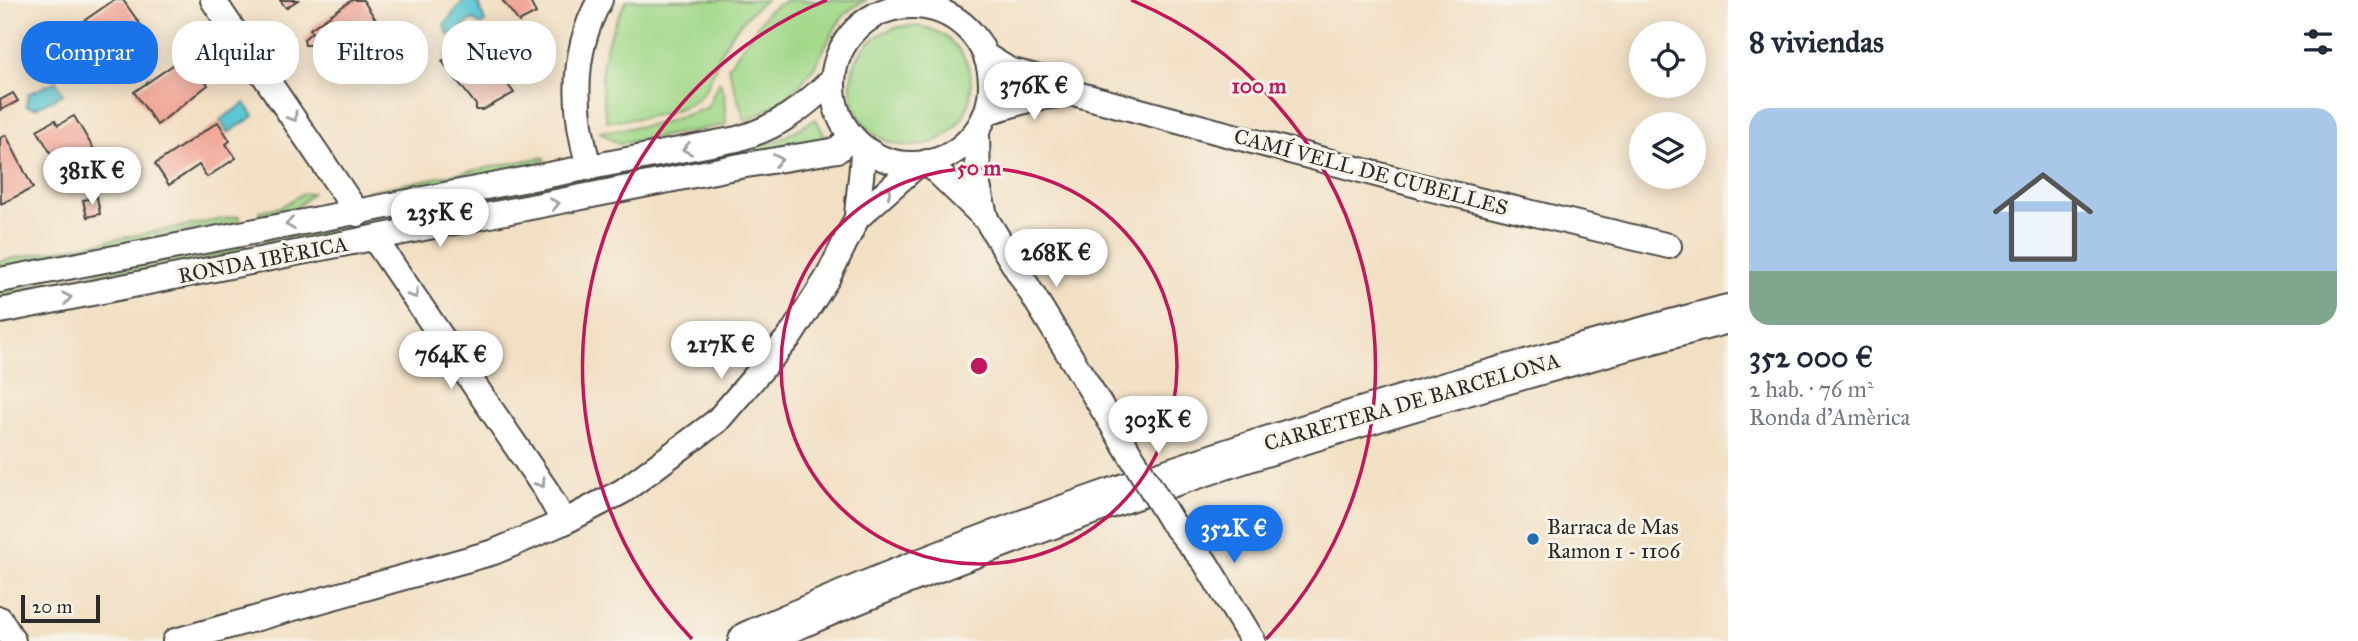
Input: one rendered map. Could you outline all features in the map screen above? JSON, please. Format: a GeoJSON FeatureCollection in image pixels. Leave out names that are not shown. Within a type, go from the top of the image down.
{"type":"FeatureCollection","features":[{"type":"Feature","properties":{"kind":"highway","name":"CARRETERA DE BARCELONA"},"geometry":{"type":"LineString","coordinates":[[748,641],[905,574],[1269,443],[1480,380],[1728,314]]}},
{"type":"Feature","properties":{"kind":"street"},"geometry":{"type":"LineString","coordinates":[[213,0],[358,214]]}},
{"type":"Feature","properties":{"kind":"street"},"geometry":{"type":"LineString","coordinates":[[589,167],[578,129],[578,69],[587,23],[600,0]]}},
{"type":"Feature","properties":{"kind":"street"},"geometry":{"type":"LineString","coordinates":[[175,641],[494,552],[564,522],[623,491],[717,421],[791,335],[828,278],[857,218],[863,181],[857,142],[834,100],[833,79],[838,54],[853,31],[874,15],[899,6],[926,7],[951,16],[972,33],[986,56],[991,83],[982,122],[978,186],[986,219]]}},
{"type":"Feature","properties":{"kind":"street","name":"CAMÍ VELL DE CUBELLES"},"geometry":{"type":"LineString","coordinates":[[986,56],[1009,70],[1058,83],[1073,93],[1428,188],[1669,246]]}},
{"type":"Feature","properties":{"kind":"street","name":"RONDA IBÈRICA"},"geometry":{"type":"LineString","coordinates":[[0,280],[251,230],[358,214],[766,130],[788,119],[833,79]]}},
{"type":"Feature","properties":{"kind":"street","name":"CAMÍ VELL DE CUBELLES"},"geometry":{"type":"LineString","coordinates":[[982,122],[1035,98],[1073,93]]}},
{"type":"Feature","properties":{"kind":"street"},"geometry":{"type":"LineString","coordinates":[[857,142],[892,162],[922,163],[942,159],[961,148],[982,122]]}},
{"type":"Feature","properties":{"kind":"street","name":"RONDA IBÈRICA"},"geometry":{"type":"LineString","coordinates":[[0,311],[838,150],[857,142]]}},
{"type":"Feature","properties":{"kind":"street"},"geometry":{"type":"LineString","coordinates":[[857,218],[922,163]]}},
{"type":"Feature","properties":{"kind":"street"},"geometry":{"type":"LineString","coordinates":[[922,163],[986,219],[1171,521],[1205,562],[1253,641]]}},
{"type":"Feature","properties":{"kind":"street"},"geometry":{"type":"LineString","coordinates":[[374,238],[546,490],[564,522]]}},
{"type":"Feature","properties":{"kind":"street"},"geometry":{"type":"LineString","coordinates":[[1171,521],[1185,559],[1237,641]]}},
{"type":"Feature","properties":{"kind":"street"},"geometry":{"type":"LineString","coordinates":[[0,619],[13,641]]}},
{"type":"Feature","properties":{"kind":"green space"},"geometry":{"type":"Polygon","coordinates":[[[627,0],[766,0],[731,35],[707,86],[698,98],[681,108],[661,114],[607,121],[602,87],[604,58],[612,30],[627,0]]]}},
{"type":"Feature","properties":{"kind":"green space"},"geometry":{"type":"Polygon","coordinates":[[[787,0],[867,0],[842,18],[817,62],[795,89],[766,111],[745,121],[728,67],[768,11],[787,0]]]}},
{"type":"Feature","properties":{"kind":"green space"},"geometry":{"type":"Polygon","coordinates":[[[911,26],[934,31],[953,44],[966,63],[971,86],[966,109],[953,128],[934,141],[911,146],[888,141],[869,128],[856,109],[851,86],[856,63],[869,44],[888,31],[911,26]]]}},
{"type":"Feature","properties":{"kind":"green space"},"geometry":{"type":"Polygon","coordinates":[[[719,82],[724,93],[726,125],[618,144],[600,132],[659,124],[707,108],[719,82]]]}},
{"type":"Feature","properties":{"kind":"green space"},"geometry":{"type":"Polygon","coordinates":[[[816,119],[826,139],[753,153],[751,148],[777,141],[816,119]]]}},
{"type":"Feature","properties":{"kind":"green space"},"geometry":{"type":"Polygon","coordinates":[[[731,152],[732,157],[267,247],[264,241],[731,152]]]}},
{"type":"Feature","properties":{"kind":"green space"},"geometry":{"type":"Polygon","coordinates":[[[543,157],[545,160],[534,166],[376,195],[368,191],[543,157]]]}},
{"type":"Feature","properties":{"kind":"green space"},"geometry":{"type":"Polygon","coordinates":[[[312,193],[293,211],[260,217],[259,211],[281,207],[302,194],[312,193]]]}},
{"type":"Feature","properties":{"kind":"green space"},"geometry":{"type":"Polygon","coordinates":[[[239,216],[239,222],[0,268],[0,261],[239,216]]]}},
{"type":"Feature","properties":{"kind":"green space"},"geometry":{"type":"Polygon","coordinates":[[[244,244],[245,251],[0,298],[0,292],[244,244]]]}},
{"type":"Feature","properties":{"kind":"water"},"geometry":{"type":"Polygon","coordinates":[[[464,0],[473,0],[479,5],[485,21],[472,19],[447,21],[464,0]]]}},
{"type":"Feature","properties":{"kind":"water"},"geometry":{"type":"Polygon","coordinates":[[[50,84],[58,84],[63,94],[35,108],[26,106],[28,94],[50,84]]]}},
{"type":"Feature","properties":{"kind":"water"},"geometry":{"type":"Polygon","coordinates":[[[245,103],[254,116],[228,133],[220,120],[245,103]]]}},
{"type":"Feature","properties":{"kind":"building"},"geometry":{"type":"Polygon","coordinates":[[[114,0],[123,0],[138,21],[84,21],[114,0]]]}},
{"type":"Feature","properties":{"kind":"building"},"geometry":{"type":"Polygon","coordinates":[[[280,0],[298,0],[286,8],[280,0]]]}},
{"type":"Feature","properties":{"kind":"building"},"geometry":{"type":"Polygon","coordinates":[[[352,0],[363,0],[377,21],[322,21],[352,0]]]}},
{"type":"Feature","properties":{"kind":"building"},"geometry":{"type":"Polygon","coordinates":[[[502,0],[529,0],[536,13],[518,21],[502,0]]]}},
{"type":"Feature","properties":{"kind":"building"},"geometry":{"type":"Polygon","coordinates":[[[313,27],[313,50],[310,45],[305,45],[304,39],[312,32],[310,29],[313,27]]]}},
{"type":"Feature","properties":{"kind":"building"},"geometry":{"type":"Polygon","coordinates":[[[172,66],[172,84],[208,85],[157,125],[134,92],[146,84],[158,84],[158,75],[172,66]]]}},
{"type":"Feature","properties":{"kind":"building"},"geometry":{"type":"Polygon","coordinates":[[[460,84],[507,84],[514,93],[483,110],[476,110],[476,105],[460,84]]]}},
{"type":"Feature","properties":{"kind":"building"},"geometry":{"type":"Polygon","coordinates":[[[13,93],[18,101],[1,110],[0,100],[13,93]]]}},
{"type":"Feature","properties":{"kind":"building"},"geometry":{"type":"Polygon","coordinates":[[[74,116],[108,173],[84,182],[82,179],[70,186],[37,130],[55,120],[58,125],[74,116]]]}},
{"type":"Feature","properties":{"kind":"building"},"geometry":{"type":"Polygon","coordinates":[[[218,122],[230,141],[226,144],[236,158],[207,177],[199,165],[169,185],[155,164],[218,122]]]}},
{"type":"Feature","properties":{"kind":"building"},"geometry":{"type":"Polygon","coordinates":[[[6,135],[33,188],[1,204],[0,138],[6,135]]]}},
{"type":"Feature","properties":{"kind":"building"},"geometry":{"type":"Polygon","coordinates":[[[97,197],[100,214],[87,217],[83,200],[97,197]]]}},
{"type":"Feature","properties":{"kind":"place","name":"Barraca de Mas Ramon 1 - 1106"},"geometry":{"type":"Point","coordinates":[1533,539]}}]}
